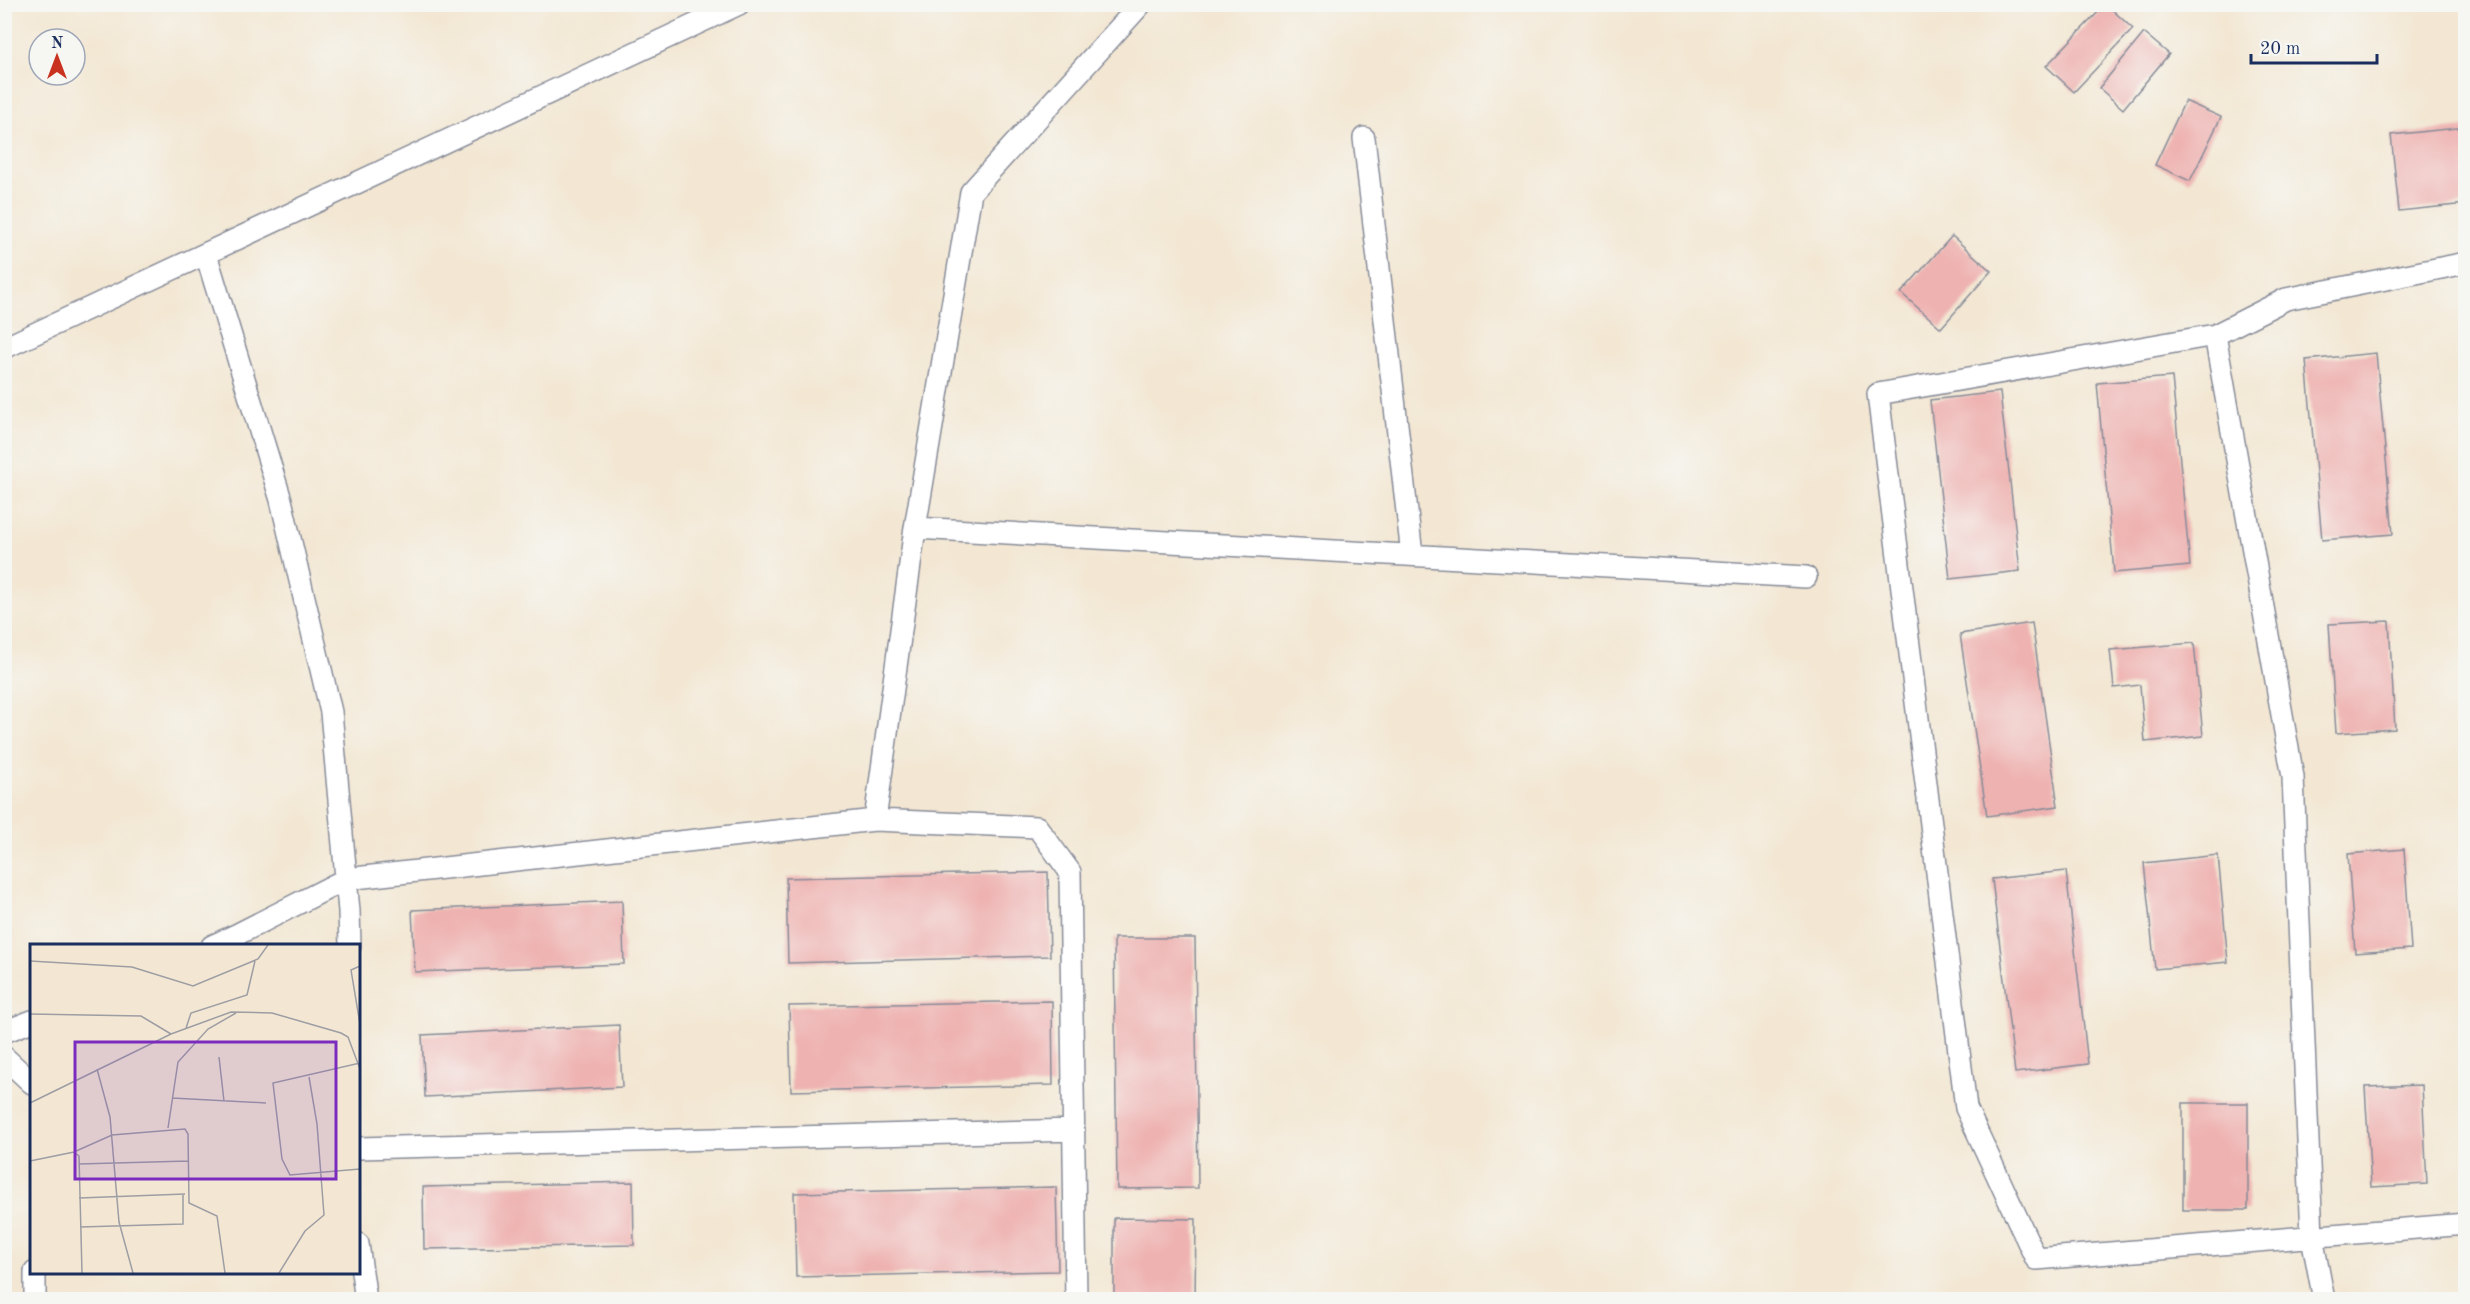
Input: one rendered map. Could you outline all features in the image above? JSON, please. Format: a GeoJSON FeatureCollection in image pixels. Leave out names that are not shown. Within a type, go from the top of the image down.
{"type":"FeatureCollection","features":[{"type":"Feature","properties":{"kind":"lane"},"geometry":{"type":"LineString","coordinates":[[4,348],[739,4]]}},
{"type":"Feature","properties":{"kind":"lane"},"geometry":{"type":"LineString","coordinates":[[875,820],[915,528],[971,192],[1141,4]]}},
{"type":"Feature","properties":{"kind":"lane"},"geometry":{"type":"LineString","coordinates":[[1364,138],[1412,555]]}},
{"type":"Feature","properties":{"kind":"lane"},"geometry":{"type":"LineString","coordinates":[[206,254],[281,500],[331,712],[350,944]]}},
{"type":"Feature","properties":{"kind":"lane"},"geometry":{"type":"LineString","coordinates":[[2466,263],[2286,299],[2216,335],[1878,394],[1966,1108],[2036,1259],[2466,1224]]}},
{"type":"Feature","properties":{"kind":"lane"},"geometry":{"type":"LineString","coordinates":[[2216,335],[2293,777],[2312,1237],[2324,1299]]}},
{"type":"Feature","properties":{"kind":"lane"},"geometry":{"type":"LineString","coordinates":[[915,528],[1806,577]]}},
{"type":"Feature","properties":{"kind":"lane"},"geometry":{"type":"LineString","coordinates":[[214,944],[346,879],[875,820],[1037,827],[1070,872],[1076,1299]]}},
{"type":"Feature","properties":{"kind":"lane"},"geometry":{"type":"LineString","coordinates":[[4,1032],[30,1021]]}},
{"type":"Feature","properties":{"kind":"lane"},"geometry":{"type":"LineString","coordinates":[[4,1057],[30,1081]]}},
{"type":"Feature","properties":{"kind":"lane"},"geometry":{"type":"LineString","coordinates":[[360,1148],[1074,1130]]}},
{"type":"Feature","properties":{"kind":"lane"},"geometry":{"type":"LineString","coordinates":[[360,1258],[366,1299]]}},
{"type":"Feature","properties":{"kind":"lane"},"geometry":{"type":"LineString","coordinates":[[35,1274],[35,1299]]}},
{"type":"Feature","properties":{"kind":"building"},"geometry":{"type":"Polygon","coordinates":[[[2106,4],[2133,29],[2074,92],[2046,66],[2106,4]]]}},
{"type":"Feature","properties":{"kind":"building"},"geometry":{"type":"Polygon","coordinates":[[[2144,33],[2169,54],[2123,109],[2099,88],[2144,33]]]}},
{"type":"Feature","properties":{"kind":"building"},"geometry":{"type":"Polygon","coordinates":[[[2185,101],[2221,117],[2190,181],[2155,165],[2185,101]]]}},
{"type":"Feature","properties":{"kind":"building"},"geometry":{"type":"Polygon","coordinates":[[[2466,127],[2466,204],[2399,211],[2391,135],[2466,127]]]}},
{"type":"Feature","properties":{"kind":"building"},"geometry":{"type":"Polygon","coordinates":[[[1952,236],[1991,271],[1941,328],[1901,293],[1952,236]]]}},
{"type":"Feature","properties":{"kind":"building"},"geometry":{"type":"Polygon","coordinates":[[[2376,353],[2393,534],[2322,540],[2306,360],[2376,353]]]}},
{"type":"Feature","properties":{"kind":"building"},"geometry":{"type":"Polygon","coordinates":[[[2172,377],[2190,566],[2114,573],[2097,383],[2172,377]]]}},
{"type":"Feature","properties":{"kind":"building"},"geometry":{"type":"Polygon","coordinates":[[[2000,392],[2020,571],[1950,579],[1930,400],[2000,392]]]}},
{"type":"Feature","properties":{"kind":"building"},"geometry":{"type":"Polygon","coordinates":[[[2389,621],[2395,729],[2336,733],[2329,624],[2389,621]]]}},
{"type":"Feature","properties":{"kind":"building"},"geometry":{"type":"Polygon","coordinates":[[[2032,623],[2058,806],[1987,816],[1960,634],[2032,623]]]}},
{"type":"Feature","properties":{"kind":"building"},"geometry":{"type":"Polygon","coordinates":[[[2194,643],[2203,736],[2145,742],[2140,685],[2114,688],[2110,650],[2194,643]]]}},
{"type":"Feature","properties":{"kind":"building"},"geometry":{"type":"Polygon","coordinates":[[[2404,849],[2411,949],[2355,953],[2348,854],[2404,849]]]}},
{"type":"Feature","properties":{"kind":"building"},"geometry":{"type":"Polygon","coordinates":[[[2218,855],[2228,962],[2155,969],[2144,863],[2218,855]]]}},
{"type":"Feature","properties":{"kind":"building"},"geometry":{"type":"Polygon","coordinates":[[[2066,871],[2088,1064],[2015,1073],[1992,879],[2066,871]]]}},
{"type":"Feature","properties":{"kind":"building"},"geometry":{"type":"Polygon","coordinates":[[[1048,872],[1050,956],[788,963],[786,878],[1048,872]]]}},
{"type":"Feature","properties":{"kind":"building"},"geometry":{"type":"Polygon","coordinates":[[[622,901],[624,964],[415,972],[412,910],[622,901]]]}},
{"type":"Feature","properties":{"kind":"building"},"geometry":{"type":"Polygon","coordinates":[[[1114,938],[1195,938],[1198,1188],[1117,1189],[1114,938]]]}},
{"type":"Feature","properties":{"kind":"building"},"geometry":{"type":"Polygon","coordinates":[[[1052,1001],[1053,1085],[791,1091],[789,1006],[1052,1001]]]}},
{"type":"Feature","properties":{"kind":"building"},"geometry":{"type":"Polygon","coordinates":[[[619,1025],[622,1087],[425,1097],[422,1035],[619,1025]]]}},
{"type":"Feature","properties":{"kind":"building"},"geometry":{"type":"Polygon","coordinates":[[[2422,1085],[2427,1184],[2371,1187],[2365,1087],[2422,1085]]]}},
{"type":"Feature","properties":{"kind":"building"},"geometry":{"type":"Polygon","coordinates":[[[2183,1103],[2248,1103],[2248,1210],[2183,1210],[2183,1103]]]}},
{"type":"Feature","properties":{"kind":"building"},"geometry":{"type":"Polygon","coordinates":[[[633,1182],[634,1245],[424,1249],[423,1187],[633,1182]]]}},
{"type":"Feature","properties":{"kind":"building"},"geometry":{"type":"Polygon","coordinates":[[[1056,1187],[1058,1271],[796,1277],[794,1193],[1056,1187]]]}},
{"type":"Feature","properties":{"kind":"building"},"geometry":{"type":"Polygon","coordinates":[[[1114,1218],[1196,1219],[1195,1300],[1114,1300],[1114,1218]]]}}]}
